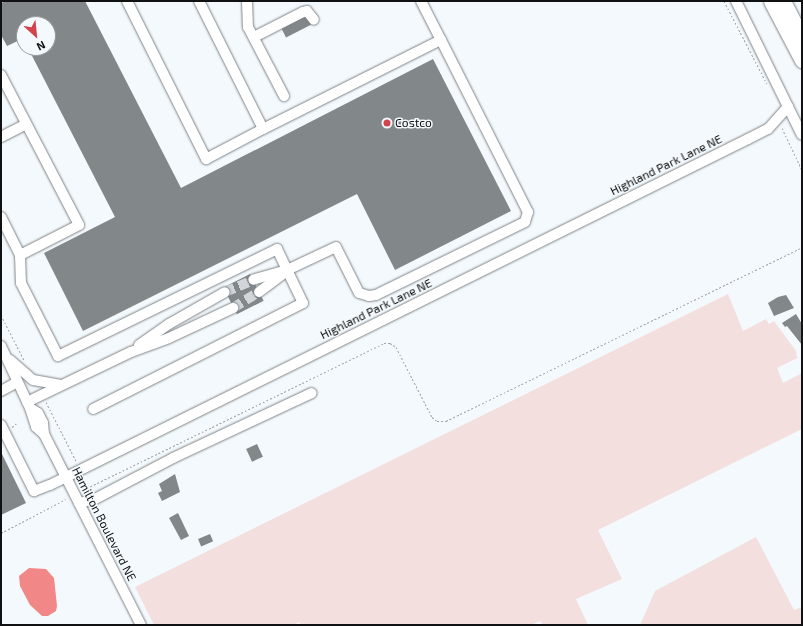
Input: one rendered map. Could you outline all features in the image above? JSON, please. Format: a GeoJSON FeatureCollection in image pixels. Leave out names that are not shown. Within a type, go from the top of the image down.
{"type":"FeatureCollection","features":[{"type":"Feature","properties":{"kind":"highway"},"geometry":{"type":"LineString","coordinates":[[771,1],[802,60]]}},
{"type":"Feature","properties":{"kind":"highway"},"geometry":{"type":"LineString","coordinates":[[783,1],[802,38]]}},
{"type":"Feature","properties":{"kind":"street"},"geometry":{"type":"LineString","coordinates":[[128,1],[206,160],[263,129],[441,40]]}},
{"type":"Feature","properties":{"kind":"street"},"geometry":{"type":"LineString","coordinates":[[199,1],[263,129]]}},
{"type":"Feature","properties":{"kind":"street"},"geometry":{"type":"LineString","coordinates":[[247,1],[246,15],[254,37],[284,96]]}},
{"type":"Feature","properties":{"kind":"street"},"geometry":{"type":"LineString","coordinates":[[253,280],[287,270],[336,247],[359,293],[369,296],[376,295],[525,222],[528,217],[527,208],[421,1]]}},
{"type":"Feature","properties":{"kind":"street"},"geometry":{"type":"LineString","coordinates":[[736,1],[802,135]]}},
{"type":"Feature","properties":{"kind":"street"},"geometry":{"type":"LineString","coordinates":[[254,37],[303,12],[307,11],[314,20]]}},
{"type":"Feature","properties":{"kind":"street"},"geometry":{"type":"LineString","coordinates":[[1,75],[79,225],[20,255]]}},
{"type":"Feature","properties":{"kind":"street","name":"Highland Park Lane NE"},"geometry":{"type":"LineString","coordinates":[[1,425],[34,491],[66,477],[768,129],[788,107]]}},
{"type":"Feature","properties":{"kind":"street"},"geometry":{"type":"LineString","coordinates":[[1,137],[26,124]]}},
{"type":"Feature","properties":{"kind":"street"},"geometry":{"type":"LineString","coordinates":[[1,218],[20,255],[21,283],[58,356],[277,249],[303,303],[93,409]]}},
{"type":"Feature","properties":{"kind":"street"},"geometry":{"type":"LineString","coordinates":[[259,292],[287,270]]}},
{"type":"Feature","properties":{"kind":"street"},"geometry":{"type":"LineString","coordinates":[[131,352],[169,324],[225,292]]}},
{"type":"Feature","properties":{"kind":"street"},"geometry":{"type":"LineString","coordinates":[[29,405],[62,385],[131,352],[170,338],[233,308]]}},
{"type":"Feature","properties":{"kind":"street"},"geometry":{"type":"LineString","coordinates":[[3,350],[20,371],[33,380],[62,385]]}},
{"type":"Feature","properties":{"kind":"street","name":"Hamilton Boulevard NE"},"geometry":{"type":"LineString","coordinates":[[3,350],[29,405],[40,418],[44,434],[142,625]]}},
{"type":"Feature","properties":{"kind":"street"},"geometry":{"type":"LineString","coordinates":[[1,391],[17,382]]}},
{"type":"Feature","properties":{"kind":"street"},"geometry":{"type":"LineString","coordinates":[[79,503],[95,499],[173,458],[312,393]]}},
{"type":"Feature","properties":{"kind":"path"},"geometry":{"type":"LineString","coordinates":[[724,1],[768,86]]}},
{"type":"Feature","properties":{"kind":"path"},"geometry":{"type":"LineString","coordinates":[[779,124],[802,170]]}},
{"type":"Feature","properties":{"kind":"path"},"geometry":{"type":"LineString","coordinates":[[80,492],[387,342],[396,347],[432,418],[437,421],[446,421],[802,247]]}},
{"type":"Feature","properties":{"kind":"path"},"geometry":{"type":"LineString","coordinates":[[1,314],[26,364]]}},
{"type":"Feature","properties":{"kind":"path"},"geometry":{"type":"LineString","coordinates":[[46,402],[77,464]]}},
{"type":"Feature","properties":{"kind":"path"},"geometry":{"type":"LineString","coordinates":[[13,424],[18,422]]}},
{"type":"Feature","properties":{"kind":"path"},"geometry":{"type":"LineString","coordinates":[[83,475],[88,487]]}},
{"type":"Feature","properties":{"kind":"path"},"geometry":{"type":"LineString","coordinates":[[1,533],[71,497]]}},
{"type":"Feature","properties":{"kind":"shaded area"},"geometry":{"type":"Polygon","coordinates":[[[728,294],[743,331],[766,319],[769,324],[774,321],[796,351],[797,358],[777,368],[783,383],[802,373],[802,429],[598,530],[622,579],[576,599],[588,625],[543,625],[540,621],[531,625],[301,625],[299,622],[294,625],[154,625],[135,587],[728,294]]]}},
{"type":"Feature","properties":{"kind":"shaded area"},"geometry":{"type":"Polygon","coordinates":[[[756,537],[794,610],[802,607],[802,625],[640,625],[655,591],[756,537]]]}},
{"type":"Feature","properties":{"kind":"shaded area"},"geometry":{"type":"Polygon","coordinates":[[[29,568],[46,569],[54,578],[57,606],[56,611],[48,616],[42,616],[30,605],[20,586],[19,576],[29,568]]]}},
{"type":"Feature","properties":{"kind":"building","name":"Costco"},"geometry":{"type":"Polygon","coordinates":[[[4,1],[85,1],[181,188],[433,59],[511,211],[395,270],[357,194],[83,331],[44,253],[115,217],[32,56],[56,56],[56,16],[16,16],[16,42],[7,46],[1,35],[1,4],[4,1]]]}},
{"type":"Feature","properties":{"kind":"building"},"geometry":{"type":"Polygon","coordinates":[[[306,15],[311,25],[286,38],[281,28],[306,15]]]}},
{"type":"Feature","properties":{"kind":"building"},"geometry":{"type":"Polygon","coordinates":[[[250,274],[264,301],[237,314],[223,288],[250,274]]]}},
{"type":"Feature","properties":{"kind":"building"},"geometry":{"type":"Polygon","coordinates":[[[786,295],[794,308],[774,316],[768,303],[778,297],[786,295]]]}},
{"type":"Feature","properties":{"kind":"building"},"geometry":{"type":"Polygon","coordinates":[[[796,314],[802,324],[802,345],[787,326],[785,327],[782,323],[796,314]]]}},
{"type":"Feature","properties":{"kind":"building"},"geometry":{"type":"Polygon","coordinates":[[[257,444],[263,457],[252,462],[246,449],[257,444]]]}},
{"type":"Feature","properties":{"kind":"building"},"geometry":{"type":"Polygon","coordinates":[[[1,452],[26,503],[1,515],[1,452]]]}},
{"type":"Feature","properties":{"kind":"building"},"geometry":{"type":"Polygon","coordinates":[[[175,474],[180,492],[162,501],[158,493],[162,491],[159,484],[175,474]]]}},
{"type":"Feature","properties":{"kind":"building"},"geometry":{"type":"Polygon","coordinates":[[[178,513],[189,536],[181,540],[169,518],[178,513]]]}},
{"type":"Feature","properties":{"kind":"building"},"geometry":{"type":"Polygon","coordinates":[[[210,534],[213,541],[201,546],[198,539],[210,534]]]}},
{"type":"Feature","properties":{"kind":"tunnel"},"geometry":{"type":"LineString","coordinates":[[225,292],[253,280]]}},
{"type":"Feature","properties":{"kind":"tunnel"},"geometry":{"type":"LineString","coordinates":[[233,308],[259,292]]}},
{"type":"Feature","properties":{"kind":"place","name":"Costco"},"geometry":{"type":"Point","coordinates":[387,123]}}]}
